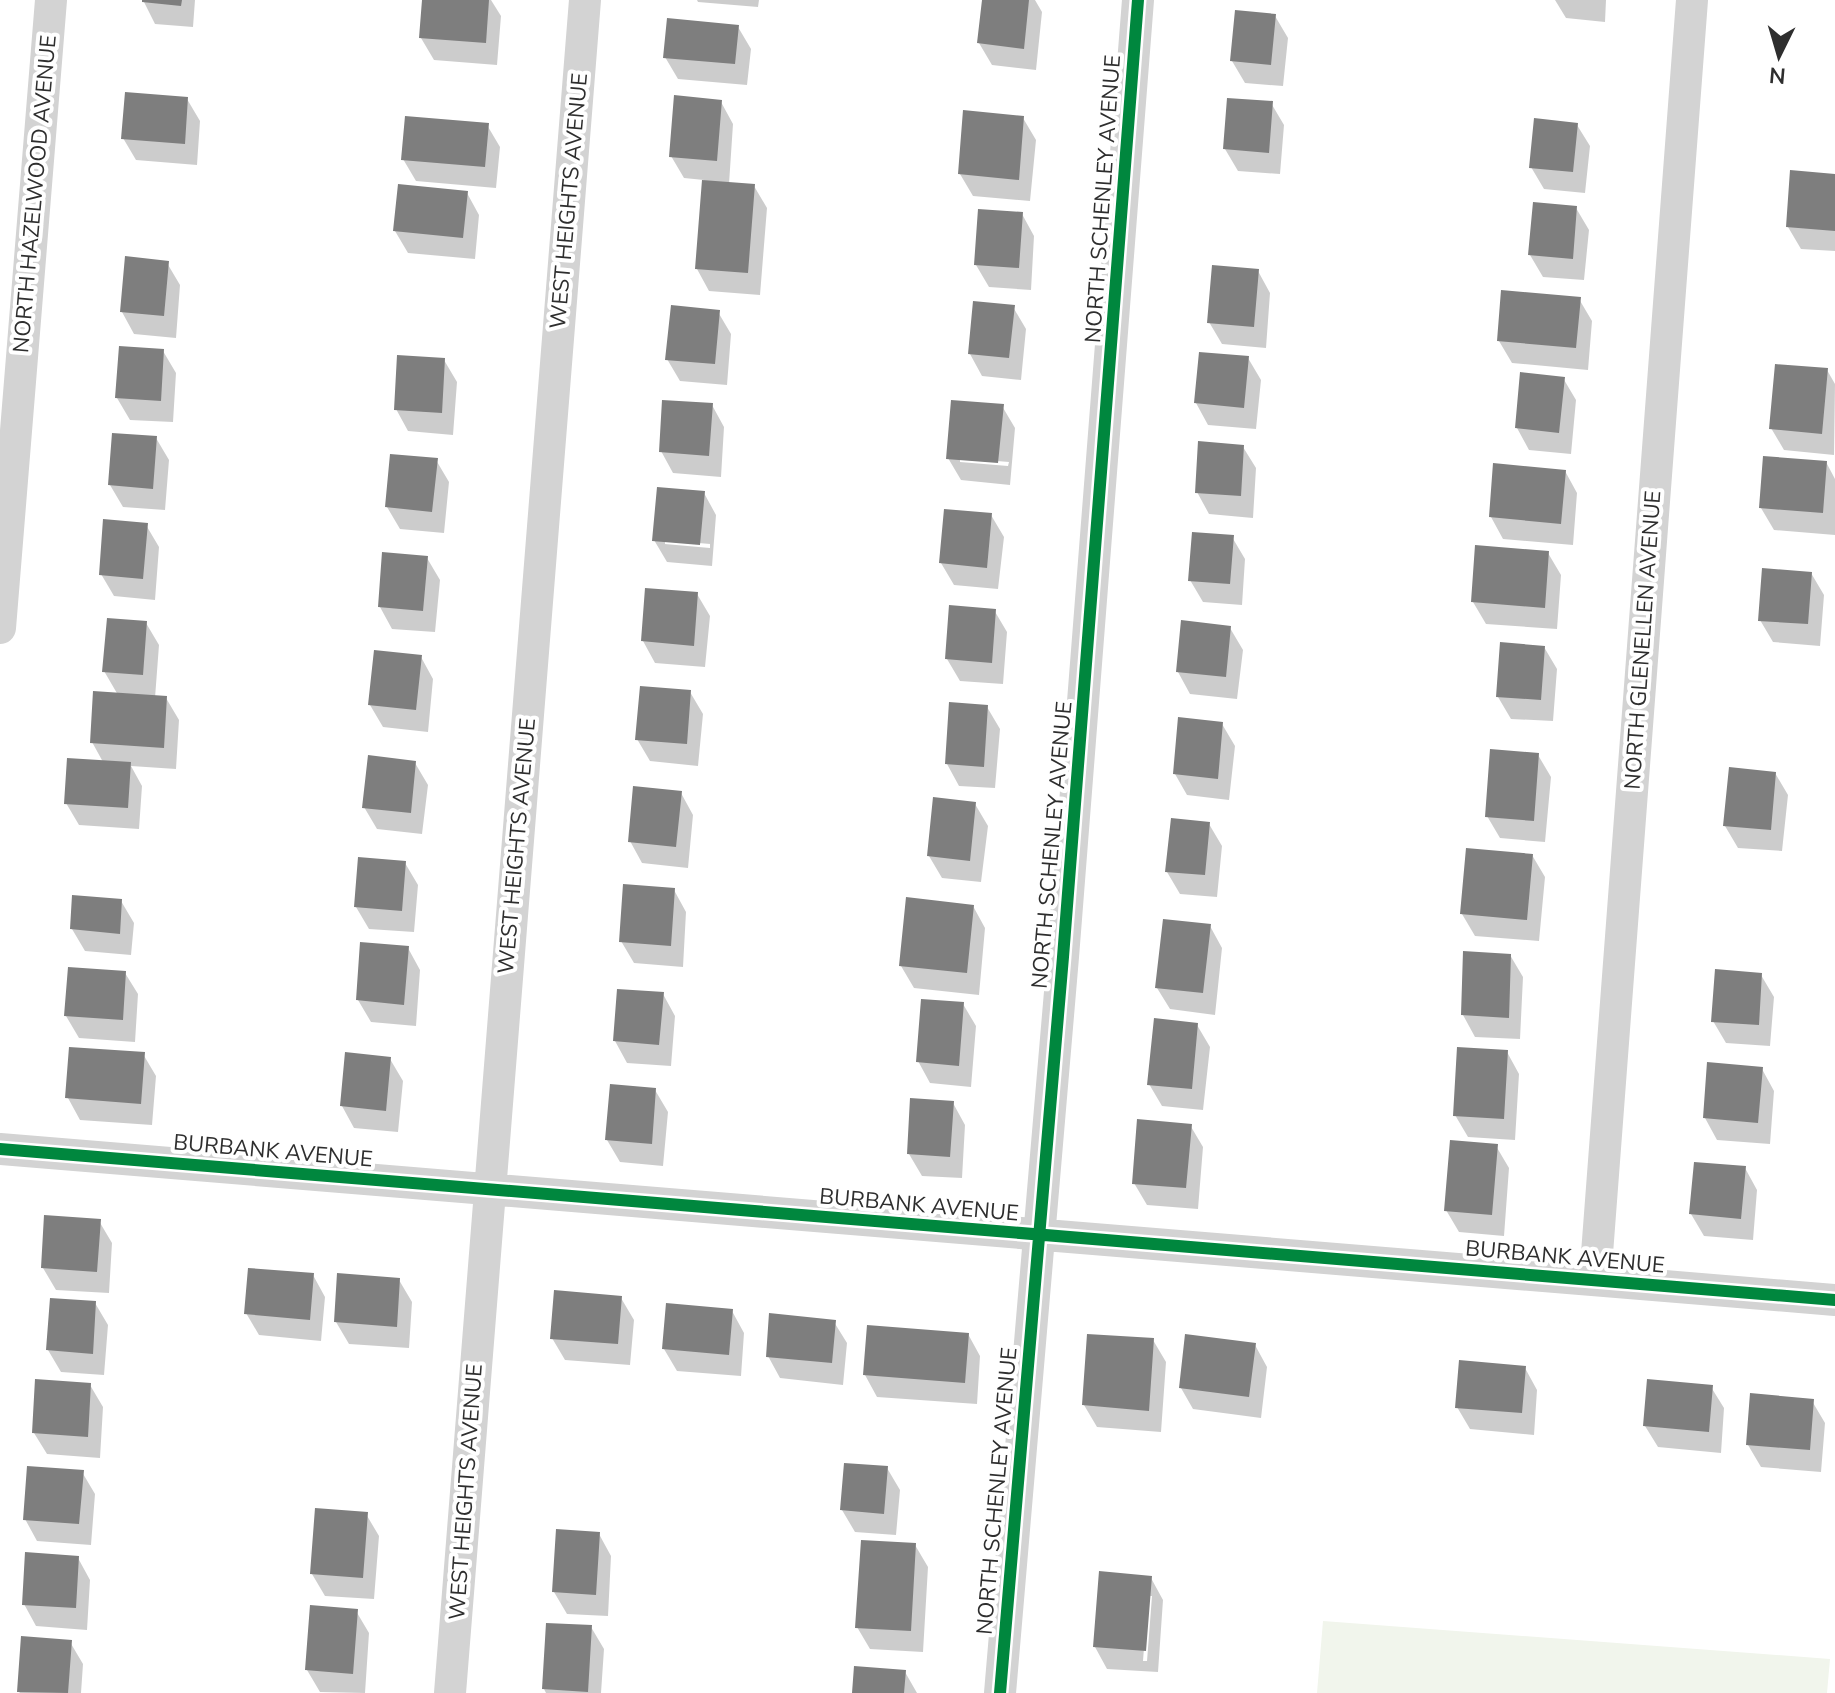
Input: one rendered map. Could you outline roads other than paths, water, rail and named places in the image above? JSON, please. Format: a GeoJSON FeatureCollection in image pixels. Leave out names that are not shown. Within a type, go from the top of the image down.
{"type":"FeatureCollection","features":[{"type":"Feature","properties":{"kind":"street","name":"NORTH HAZELWOOD AVENUE"},"geometry":{"type":"LineString","coordinates":[[0,628],[51,0]]}},
{"type":"Feature","properties":{"kind":"street","name":"WEST HEIGHTS AVENUE"},"geometry":{"type":"LineString","coordinates":[[450,1693],[585,0]]}},
{"type":"Feature","properties":{"kind":"street","name":"NORTH SCHENLEY AVENUE"},"geometry":{"type":"LineString","coordinates":[[1000,1693],[1063,957],[1138,0]]}},
{"type":"Feature","properties":{"kind":"street","name":"NORTH GLENELLEN AVENUE"},"geometry":{"type":"LineString","coordinates":[[1595,1280],[1692,0]]}},
{"type":"Feature","properties":{"kind":"street","name":"BURBANK AVENUE"},"geometry":{"type":"LineString","coordinates":[[0,1149],[1835,1300]]}}]}
